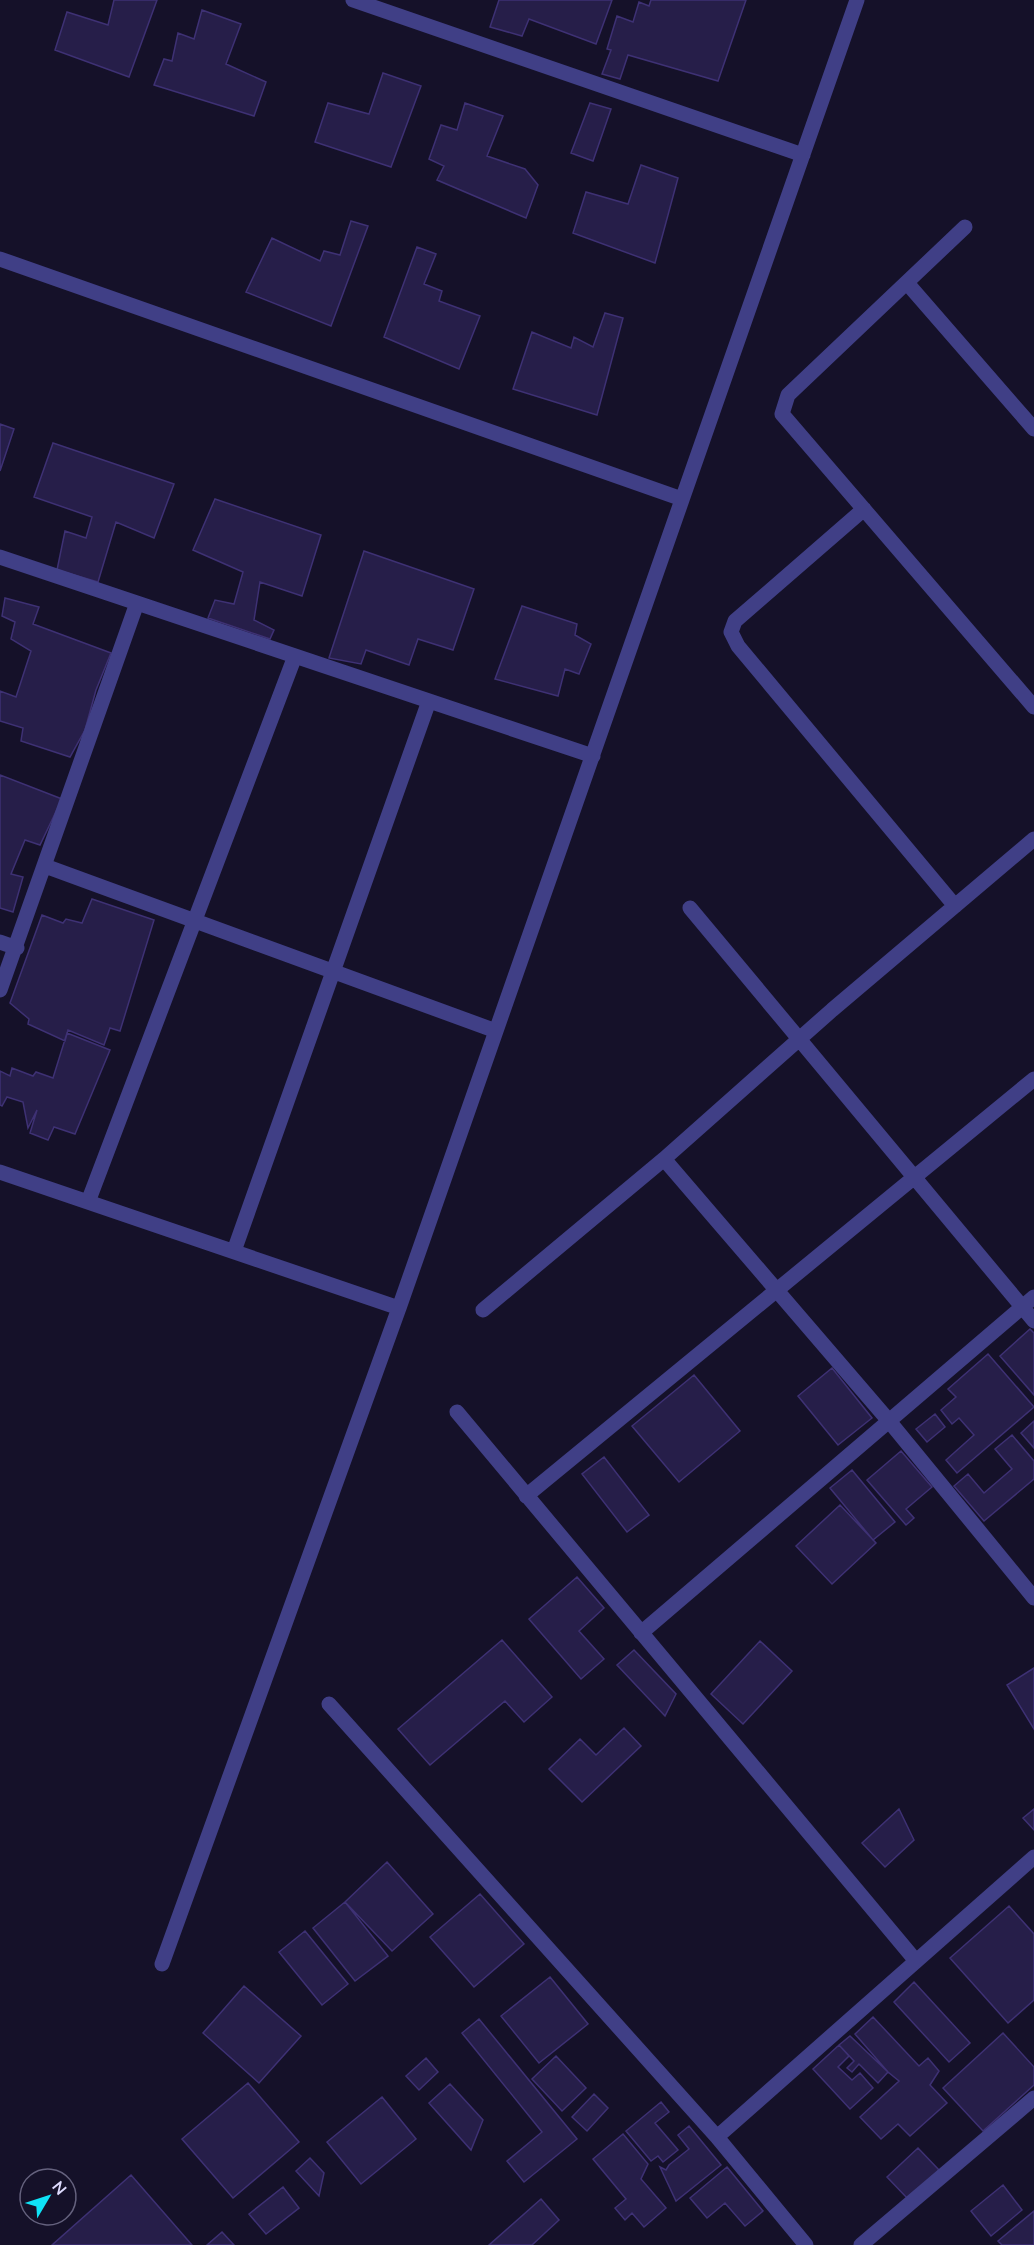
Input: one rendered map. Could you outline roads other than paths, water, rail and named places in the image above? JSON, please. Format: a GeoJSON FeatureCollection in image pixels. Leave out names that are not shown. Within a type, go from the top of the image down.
{"type":"FeatureCollection","features":[{"type":"Feature","properties":{"kind":"street"},"geometry":{"type":"LineString","coordinates":[[353,0],[803,154]]}},
{"type":"Feature","properties":{"kind":"street"},"geometry":{"type":"LineString","coordinates":[[162,1964],[399,1308],[857,0]]}},
{"type":"Feature","properties":{"kind":"street"},"geometry":{"type":"LineString","coordinates":[[965,227],[788,396],[782,414],[1034,707]]}},
{"type":"Feature","properties":{"kind":"street"},"geometry":{"type":"LineString","coordinates":[[0,260],[682,499]]}},
{"type":"Feature","properties":{"kind":"street"},"geometry":{"type":"LineString","coordinates":[[907,283],[1034,429]]}},
{"type":"Feature","properties":{"kind":"street"},"geometry":{"type":"LineString","coordinates":[[864,509],[735,621],[731,632],[738,646],[955,906]]}},
{"type":"Feature","properties":{"kind":"street"},"geometry":{"type":"LineString","coordinates":[[0,557],[593,756]]}},
{"type":"Feature","properties":{"kind":"street"},"geometry":{"type":"LineString","coordinates":[[0,990],[137,603]]}},
{"type":"Feature","properties":{"kind":"street"},"geometry":{"type":"LineString","coordinates":[[88,1202],[295,656]]}},
{"type":"Feature","properties":{"kind":"street"},"geometry":{"type":"LineString","coordinates":[[234,1251],[429,701]]}},
{"type":"Feature","properties":{"kind":"street"},"geometry":{"type":"LineString","coordinates":[[483,1310],[663,1159],[1034,839]]}},
{"type":"Feature","properties":{"kind":"street"},"geometry":{"type":"LineString","coordinates":[[45,866],[496,1031]]}},
{"type":"Feature","properties":{"kind":"street"},"geometry":{"type":"LineString","coordinates":[[690,908],[915,1178],[1028,1302],[1034,1322]]}},
{"type":"Feature","properties":{"kind":"street"},"geometry":{"type":"LineString","coordinates":[[0,942],[16,948]]}},
{"type":"Feature","properties":{"kind":"street"},"geometry":{"type":"LineString","coordinates":[[526,1496],[1034,1079]]}},
{"type":"Feature","properties":{"kind":"street"},"geometry":{"type":"LineString","coordinates":[[663,1159],[888,1421],[1034,1598]]}},
{"type":"Feature","properties":{"kind":"street"},"geometry":{"type":"LineString","coordinates":[[0,1172],[399,1308]]}},
{"type":"Feature","properties":{"kind":"street"},"geometry":{"type":"LineString","coordinates":[[640,1632],[1028,1302]]}},
{"type":"Feature","properties":{"kind":"street"},"geometry":{"type":"LineString","coordinates":[[457,1412],[915,1961]]}},
{"type":"Feature","properties":{"kind":"street"},"geometry":{"type":"LineString","coordinates":[[328,1704],[717,2137],[806,2245]]}},
{"type":"Feature","properties":{"kind":"street"},"geometry":{"type":"LineString","coordinates":[[717,2137],[1034,1857]]}},
{"type":"Feature","properties":{"kind":"street"},"geometry":{"type":"LineString","coordinates":[[861,2245],[1034,2098]]}}]}
